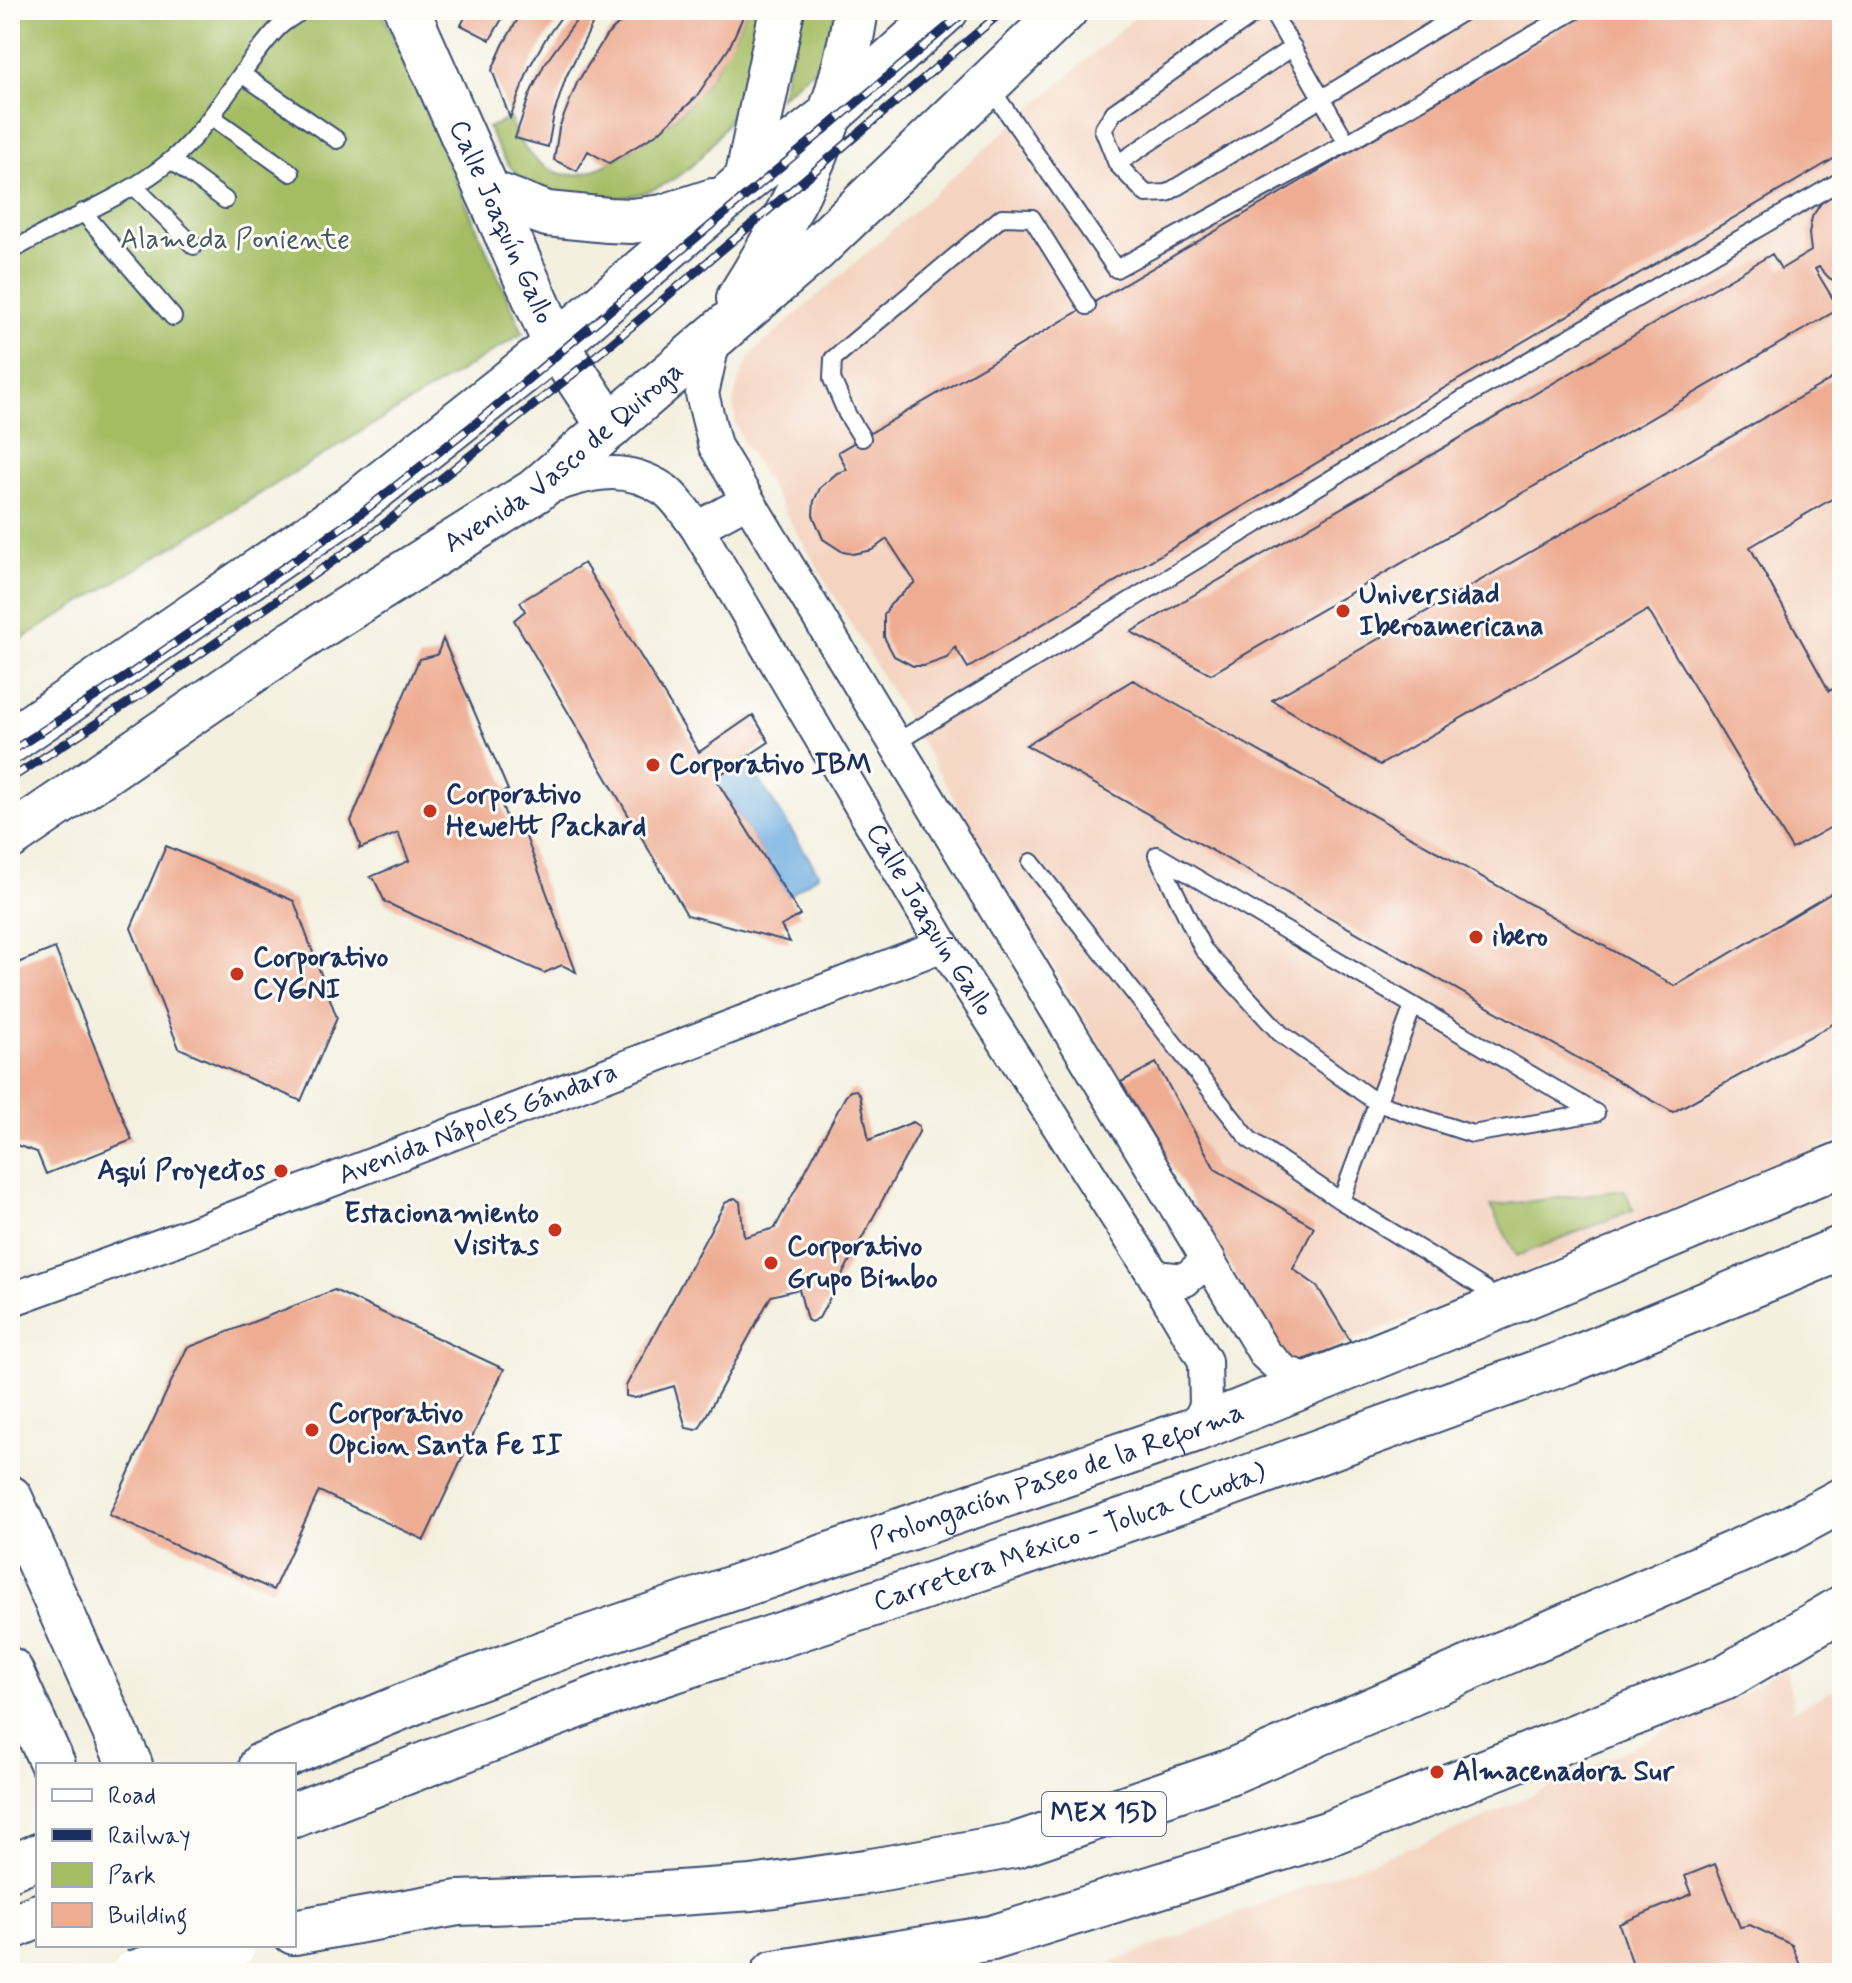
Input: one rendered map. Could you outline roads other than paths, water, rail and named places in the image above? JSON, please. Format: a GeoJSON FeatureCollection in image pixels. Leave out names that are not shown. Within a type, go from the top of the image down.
{"type":"FeatureCollection","features":[{"type":"Feature","properties":{"kind":"main road","name":"Calle Joaquín Gallo"},"geometry":{"type":"LineString","coordinates":[[407,10],[556,345],[610,427]]}},
{"type":"Feature","properties":{"kind":"main road"},"geometry":{"type":"LineString","coordinates":[[737,189],[782,10]]}},
{"type":"Feature","properties":{"kind":"main road"},"geometry":{"type":"LineString","coordinates":[[715,335],[779,229],[831,114],[856,10]]}},
{"type":"Feature","properties":{"kind":"main road"},"geometry":{"type":"LineString","coordinates":[[10,741],[349,509],[556,345],[737,189],[831,114],[946,10]]}},
{"type":"Feature","properties":{"kind":"main road","name":"Avenida Vasco de Quiroga"},"geometry":{"type":"LineString","coordinates":[[10,837],[295,642],[535,491],[816,249],[1065,10]]}},
{"type":"Feature","properties":{"kind":"main road"},"geometry":{"type":"LineString","coordinates":[[488,192],[547,214],[631,221],[663,217],[737,189]]}},
{"type":"Feature","properties":{"kind":"main road","name":"Prolongación Paseo de la Reforma"},"geometry":{"type":"LineString","coordinates":[[267,1763],[438,1692],[561,1647],[1194,1430],[1842,1164]]}},
{"type":"Feature","properties":{"kind":"main road","name":"Carretera México - Toluca (Cuota)"},"geometry":{"type":"LineString","coordinates":[[296,1814],[642,1681],[1205,1493],[1569,1361],[1842,1248]]}},
{"type":"Feature","properties":{"kind":"main road"},"geometry":{"type":"LineString","coordinates":[[10,1498],[129,1763]]}},
{"type":"Feature","properties":{"kind":"main road","name":"MEX 15D"},"geometry":{"type":"LineString","coordinates":[[303,1930],[458,1903],[605,1898],[752,1888],[872,1871],[1016,1845],[1232,1771],[1787,1530],[1842,1500]]}},
{"type":"Feature","properties":{"kind":"main road"},"geometry":{"type":"LineString","coordinates":[[774,1973],[992,1938],[1327,1834],[1724,1678],[1842,1608]]}},
{"type":"Feature","properties":{"kind":"main road"},"geometry":{"type":"LineString","coordinates":[[10,1670],[52,1763]]}},
{"type":"Feature","properties":{"kind":"main road"},"geometry":{"type":"LineString","coordinates":[[10,1868],[36,1857]]}},
{"type":"Feature","properties":{"kind":"main road"},"geometry":{"type":"LineString","coordinates":[[131,1947],[142,1973]]}},
{"type":"Feature","properties":{"kind":"main road"},"geometry":{"type":"LineString","coordinates":[[218,1947],[232,1973]]}},
{"type":"Feature","properties":{"kind":"main road"},"geometry":{"type":"LineString","coordinates":[[134,1973],[193,1953],[223,1947]]}},
{"type":"Feature","properties":{"kind":"street"},"geometry":{"type":"LineString","coordinates":[[715,335],[702,394],[715,446],[1265,1354],[1285,1372],[1314,1382]]}},
{"type":"Feature","properties":{"kind":"street","name":"Calle Joaquín Gallo"},"geometry":{"type":"LineString","coordinates":[[535,491],[592,473],[615,472],[642,479],[666,491],[697,528],[943,945],[1155,1277],[1205,1361],[1206,1406],[1194,1430]]}},
{"type":"Feature","properties":{"kind":"street"},"geometry":{"type":"LineString","coordinates":[[697,528],[747,501]]}},
{"type":"Feature","properties":{"kind":"street","name":"Avenida Nápoles Gándara"},"geometry":{"type":"LineString","coordinates":[[10,1300],[202,1231],[943,945]]}},
{"type":"Feature","properties":{"kind":"street"},"geometry":{"type":"LineString","coordinates":[[1155,1277],[1185,1280],[1209,1259]]}},
{"type":"Feature","properties":{"kind":"lane"},"geometry":{"type":"LineString","coordinates":[[10,252],[134,186],[171,160],[211,116],[279,27],[303,10]]}},
{"type":"Feature","properties":{"kind":"lane"},"geometry":{"type":"LineString","coordinates":[[1260,10],[1114,112],[1103,129],[1117,164],[1146,194],[1167,193],[1466,10]]}},
{"type":"Feature","properties":{"kind":"lane"},"geometry":{"type":"LineString","coordinates":[[1271,10],[1347,143]]}},
{"type":"Feature","properties":{"kind":"lane"},"geometry":{"type":"LineString","coordinates":[[988,84],[1116,269],[1347,143],[1576,10]]}},
{"type":"Feature","properties":{"kind":"lane"},"geometry":{"type":"LineString","coordinates":[[1117,164],[1293,47]]}},
{"type":"Feature","properties":{"kind":"lane"},"geometry":{"type":"LineString","coordinates":[[243,75],[337,140]]}},
{"type":"Feature","properties":{"kind":"lane"},"geometry":{"type":"LineString","coordinates":[[211,116],[291,173]]}},
{"type":"Feature","properties":{"kind":"lane"},"geometry":{"type":"LineString","coordinates":[[171,160],[225,200]]}},
{"type":"Feature","properties":{"kind":"lane"},"geometry":{"type":"LineString","coordinates":[[895,743],[1481,388],[1842,180]]}},
{"type":"Feature","properties":{"kind":"lane"},"geometry":{"type":"LineString","coordinates":[[134,186],[194,246]]}},
{"type":"Feature","properties":{"kind":"lane"},"geometry":{"type":"LineString","coordinates":[[83,212],[173,317]]}},
{"type":"Feature","properties":{"kind":"lane"},"geometry":{"type":"LineString","coordinates":[[862,438],[847,414],[832,379],[833,359],[1002,217],[1032,218],[1087,306]]}},
{"type":"Feature","properties":{"kind":"lane"},"geometry":{"type":"LineString","coordinates":[[1157,855],[1596,1113],[1472,1134],[1377,1103],[1280,1033],[1203,949],[1157,855]]}},
{"type":"Feature","properties":{"kind":"lane"},"geometry":{"type":"LineString","coordinates":[[1031,862],[1249,1139],[1341,1201],[1485,1289],[1494,1309]]}},
{"type":"Feature","properties":{"kind":"lane"},"geometry":{"type":"LineString","coordinates":[[1341,1201],[1413,1006]]}},
{"type":"Feature","properties":{"kind":"water"},"geometry":{"type":"Polygon","coordinates":[[[745,758],[819,874],[788,896],[715,778],[745,758]]]}},
{"type":"Feature","properties":{"kind":"railway"},"geometry":{"type":"LineString","coordinates":[[10,752],[130,674],[355,518],[477,422],[967,10]]}},
{"type":"Feature","properties":{"kind":"railway"},"geometry":{"type":"LineString","coordinates":[[10,779],[148,690],[369,536],[612,343],[1004,10]]}},
{"type":"Feature","properties":{"kind":"place","name":"Universidad Iberoamericana"},"geometry":{"type":"Point","coordinates":[1343,611]}},
{"type":"Feature","properties":{"kind":"place","name":"Corporativo IBM"},"geometry":{"type":"Point","coordinates":[653,765]}},
{"type":"Feature","properties":{"kind":"place","name":"Corporativo Heweltt Packard"},"geometry":{"type":"Point","coordinates":[430,811]}},
{"type":"Feature","properties":{"kind":"place","name":"ibero"},"geometry":{"type":"Point","coordinates":[1476,937]}},
{"type":"Feature","properties":{"kind":"place","name":"Corporativo CYGNI"},"geometry":{"type":"Point","coordinates":[237,974]}},
{"type":"Feature","properties":{"kind":"place","name":"Aquí Proyectos"},"geometry":{"type":"Point","coordinates":[281,1171]}},
{"type":"Feature","properties":{"kind":"place","name":"Estacionamiento Visitas"},"geometry":{"type":"Point","coordinates":[555,1230]}},
{"type":"Feature","properties":{"kind":"place","name":"Corporativo Grupo Bimbo"},"geometry":{"type":"Point","coordinates":[771,1263]}},
{"type":"Feature","properties":{"kind":"place","name":"Corporativo Opcion Santa Fe II"},"geometry":{"type":"Point","coordinates":[312,1430]}},
{"type":"Feature","properties":{"kind":"place","name":"Almacenadora Sur"},"geometry":{"type":"Point","coordinates":[1437,1772]}},
{"type":"Feature","properties":{"kind":"park label","name":"Alameda Poniente"},"geometry":{"type":"Point","coordinates":[235,240]}}]}
